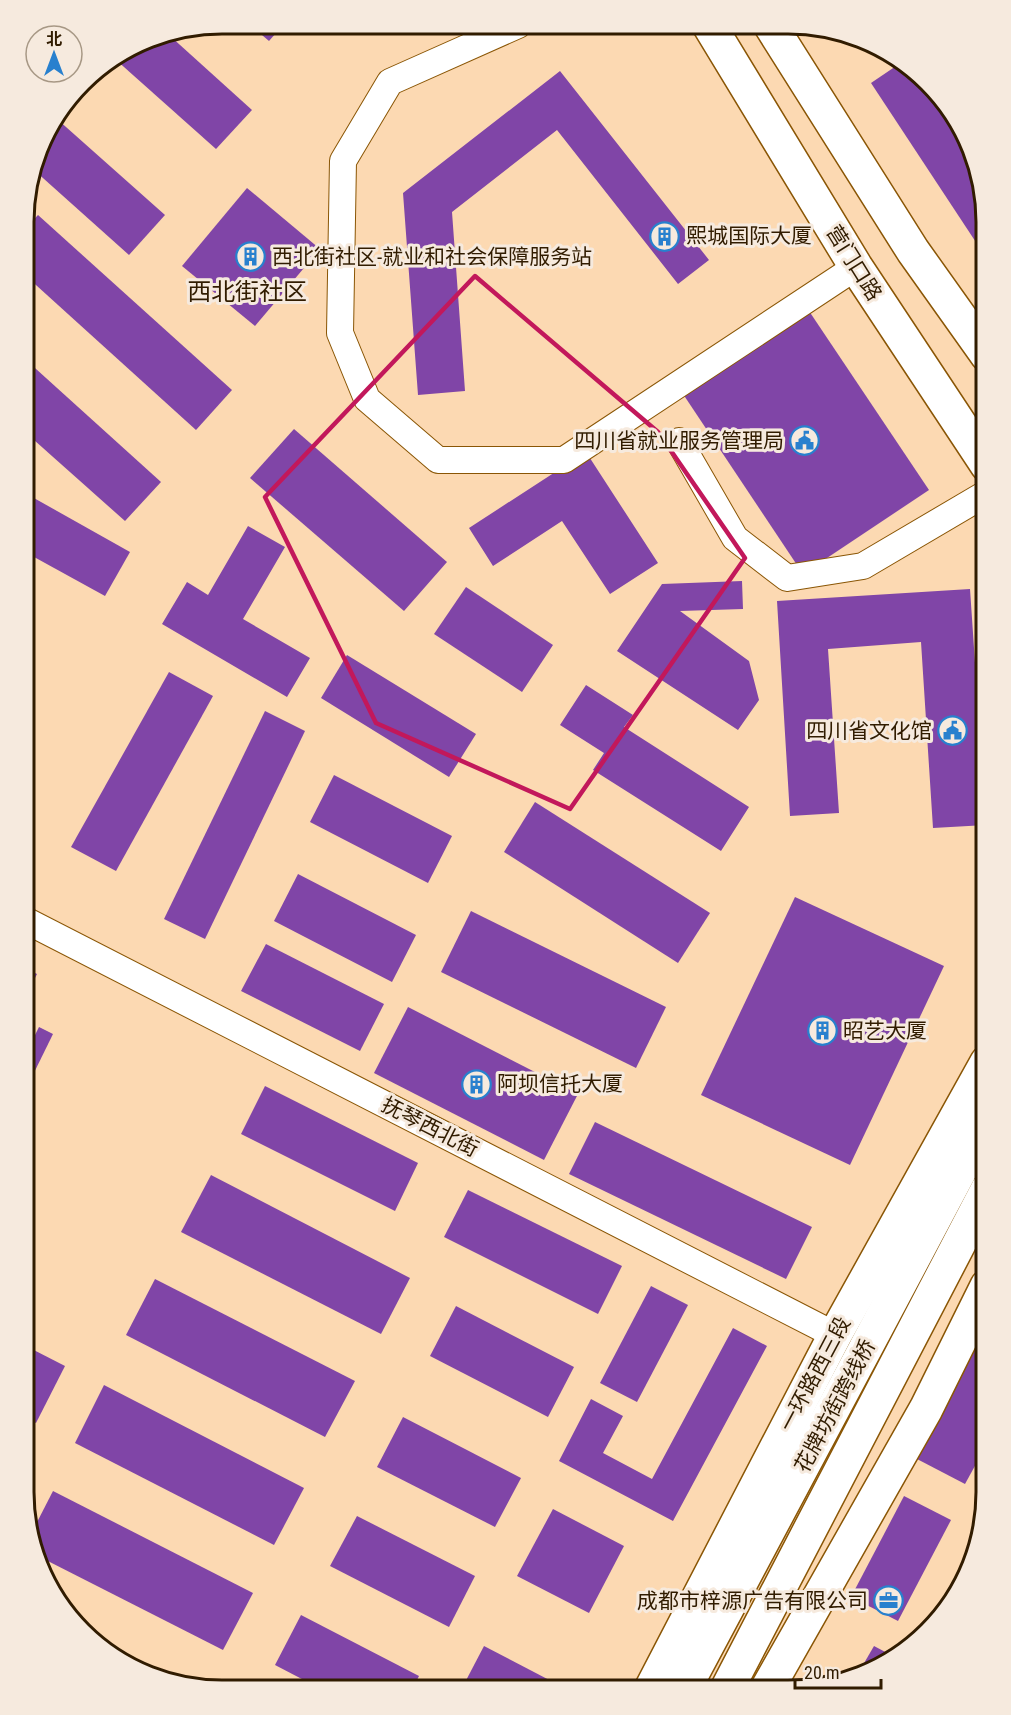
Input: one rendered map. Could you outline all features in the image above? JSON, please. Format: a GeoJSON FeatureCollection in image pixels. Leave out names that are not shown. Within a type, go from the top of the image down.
{"type":"FeatureCollection","features":[{"type":"Feature","properties":{"kind":"main road","name":"营门口路"},"geometry":{"type":"LineString","coordinates":[[714,35],[856,267],[976,448]]}},
{"type":"Feature","properties":{"kind":"main road"},"geometry":{"type":"LineString","coordinates":[[777,35],[913,250],[976,339]]}},
{"type":"Feature","properties":{"kind":"main road","name":"一环路西三段"},"geometry":{"type":"LineString","coordinates":[[656,1680],[834,1335],[976,1082]]}},
{"type":"Feature","properties":{"kind":"main road","name":"花牌坊街跨线桥"},"geometry":{"type":"LineString","coordinates":[[689,1680],[976,1141]]}},
{"type":"Feature","properties":{"kind":"main road","name":"花牌坊街跨线桥"},"geometry":{"type":"LineString","coordinates":[[732,1680],[976,1211]]}},
{"type":"Feature","properties":{"kind":"main road"},"geometry":{"type":"LineString","coordinates":[[772,1680],[926,1409],[976,1308]]}},
{"type":"Feature","properties":{"kind":"street"},"geometry":{"type":"LineString","coordinates":[[496,35],[390,82],[344,161],[340,333],[367,399],[438,460],[564,460],[856,267]]}},
{"type":"Feature","properties":{"kind":"street"},"geometry":{"type":"LineString","coordinates":[[679,441],[735,538],[787,578],[863,566],[976,499]]}},
{"type":"Feature","properties":{"kind":"street","name":"抚琴西北街"},"geometry":{"type":"LineString","coordinates":[[35,925],[834,1335]]}},
{"type":"Feature","properties":{"kind":"highlighted area"},"geometry":{"type":"Polygon","coordinates":[[[475,276],[658,432],[745,558],[570,809],[376,723],[265,497],[475,276]]]}},
{"type":"Feature","properties":{"kind":"building"},"geometry":{"type":"Polygon","coordinates":[[[262,35],[274,35],[269,41],[262,35]]]}},
{"type":"Feature","properties":{"kind":"building"},"geometry":{"type":"Polygon","coordinates":[[[175,41],[252,110],[216,149],[121,65],[162,44],[175,41]]]}},
{"type":"Feature","properties":{"kind":"building"},"geometry":{"type":"Polygon","coordinates":[[[894,67],[903,73],[938,108],[962,151],[970,174],[976,211],[976,242],[871,83],[894,67]]]}},
{"type":"Feature","properties":{"kind":"building","name":"熙城国际大厦"},"geometry":{"type":"Polygon","coordinates":[[[560,71],[709,260],[678,284],[557,130],[452,212],[465,391],[418,395],[403,193],[560,71]]]}},
{"type":"Feature","properties":{"kind":"building"},"geometry":{"type":"Polygon","coordinates":[[[63,124],[165,215],[129,255],[41,176],[44,162],[63,124]]]}},
{"type":"Feature","properties":{"kind":"building","name":"西北街社区-就业和社会保障服务站"},"geometry":{"type":"Polygon","coordinates":[[[247,188],[320,249],[255,326],[182,266],[247,188]]]}},
{"type":"Feature","properties":{"kind":"building"},"geometry":{"type":"Polygon","coordinates":[[[38,215],[232,390],[196,430],[35,284],[35,218],[38,215]]]}},
{"type":"Feature","properties":{"kind":"building","name":"四川省就业服务管理局"},"geometry":{"type":"Polygon","coordinates":[[[807,308],[929,490],[803,574],[681,391],[807,308]]]}},
{"type":"Feature","properties":{"kind":"building"},"geometry":{"type":"Polygon","coordinates":[[[35,368],[161,482],[125,521],[35,441],[35,368]]]}},
{"type":"Feature","properties":{"kind":"building"},"geometry":{"type":"Polygon","coordinates":[[[294,429],[447,562],[404,611],[250,478],[294,429]]]}},
{"type":"Feature","properties":{"kind":"building","name":"四川省就业服务管理局"},"geometry":{"type":"Polygon","coordinates":[[[586,452],[658,563],[610,594],[562,521],[493,566],[469,528],[586,452]]]}},
{"type":"Feature","properties":{"kind":"building"},"geometry":{"type":"Polygon","coordinates":[[[35,499],[130,552],[105,596],[35,558],[35,499]]]}},
{"type":"Feature","properties":{"kind":"building"},"geometry":{"type":"Polygon","coordinates":[[[248,526],[285,547],[243,619],[310,658],[287,697],[162,624],[187,582],[208,595],[248,526]]]}},
{"type":"Feature","properties":{"kind":"building"},"geometry":{"type":"Polygon","coordinates":[[[742,581],[743,609],[680,611],[749,661],[759,700],[738,730],[617,651],[662,584],[742,581]]]}},
{"type":"Feature","properties":{"kind":"building"},"geometry":{"type":"Polygon","coordinates":[[[466,587],[553,645],[522,692],[434,634],[466,587]]]}},
{"type":"Feature","properties":{"kind":"building","name":"四川省文化馆"},"geometry":{"type":"Polygon","coordinates":[[[970,589],[976,678],[976,826],[933,828],[921,642],[828,649],[839,813],[790,816],[777,601],[970,589]]]}},
{"type":"Feature","properties":{"kind":"building"},"geometry":{"type":"Polygon","coordinates":[[[347,655],[476,734],[449,777],[321,698],[347,655]]]}},
{"type":"Feature","properties":{"kind":"building"},"geometry":{"type":"Polygon","coordinates":[[[169,672],[213,696],[116,871],[71,847],[169,672]]]}},
{"type":"Feature","properties":{"kind":"building"},"geometry":{"type":"Polygon","coordinates":[[[586,685],[633,715],[624,727],[749,807],[721,851],[593,770],[604,753],[560,725],[586,685]]]}},
{"type":"Feature","properties":{"kind":"building"},"geometry":{"type":"Polygon","coordinates":[[[265,711],[305,731],[205,939],[164,919],[265,711]]]}},
{"type":"Feature","properties":{"kind":"building"},"geometry":{"type":"Polygon","coordinates":[[[334,775],[452,836],[428,883],[310,822],[334,775]]]}},
{"type":"Feature","properties":{"kind":"building"},"geometry":{"type":"Polygon","coordinates":[[[535,802],[710,913],[678,963],[504,852],[535,802]]]}},
{"type":"Feature","properties":{"kind":"building"},"geometry":{"type":"Polygon","coordinates":[[[298,874],[416,935],[392,982],[274,921],[298,874]]]}},
{"type":"Feature","properties":{"kind":"building","name":"昭艺大厦"},"geometry":{"type":"Polygon","coordinates":[[[795,897],[944,966],[850,1165],[701,1095],[795,897]]]}},
{"type":"Feature","properties":{"kind":"building"},"geometry":{"type":"Polygon","coordinates":[[[471,911],[666,1007],[636,1068],[441,972],[471,911]]]}},
{"type":"Feature","properties":{"kind":"building"},"geometry":{"type":"Polygon","coordinates":[[[266,944],[384,1004],[360,1051],[241,991],[266,944]]]}},
{"type":"Feature","properties":{"kind":"building","name":"阿坝信托大厦"},"geometry":{"type":"Polygon","coordinates":[[[408,1007],[578,1094],[544,1160],[374,1073],[408,1007]]]}},
{"type":"Feature","properties":{"kind":"building"},"geometry":{"type":"Polygon","coordinates":[[[39,1027],[53,1034],[35,1071],[35,1035],[39,1027]]]}},
{"type":"Feature","properties":{"kind":"building"},"geometry":{"type":"Polygon","coordinates":[[[265,1086],[418,1163],[395,1211],[241,1134],[265,1086]]]}},
{"type":"Feature","properties":{"kind":"building"},"geometry":{"type":"Polygon","coordinates":[[[595,1122],[812,1227],[786,1279],[569,1174],[595,1122]]]}},
{"type":"Feature","properties":{"kind":"building"},"geometry":{"type":"Polygon","coordinates":[[[211,1175],[410,1278],[381,1334],[181,1232],[211,1175]]]}},
{"type":"Feature","properties":{"kind":"building"},"geometry":{"type":"Polygon","coordinates":[[[468,1190],[622,1266],[598,1314],[444,1237],[468,1190]]]}},
{"type":"Feature","properties":{"kind":"building"},"geometry":{"type":"Polygon","coordinates":[[[155,1279],[355,1381],[325,1437],[126,1335],[155,1279]]]}},
{"type":"Feature","properties":{"kind":"building"},"geometry":{"type":"Polygon","coordinates":[[[651,1286],[688,1305],[637,1402],[600,1383],[651,1286]]]}},
{"type":"Feature","properties":{"kind":"building"},"geometry":{"type":"Polygon","coordinates":[[[456,1306],[574,1367],[548,1417],[430,1356],[456,1306]]]}},
{"type":"Feature","properties":{"kind":"building"},"geometry":{"type":"Polygon","coordinates":[[[733,1328],[767,1346],[673,1521],[559,1461],[591,1399],[623,1416],[603,1453],[652,1479],[733,1328]]]}},
{"type":"Feature","properties":{"kind":"building"},"geometry":{"type":"Polygon","coordinates":[[[976,1347],[976,1464],[965,1484],[917,1459],[976,1347]]]}},
{"type":"Feature","properties":{"kind":"building"},"geometry":{"type":"Polygon","coordinates":[[[35,1351],[65,1366],[35,1422],[35,1351]]]}},
{"type":"Feature","properties":{"kind":"building"},"geometry":{"type":"Polygon","coordinates":[[[104,1385],[304,1488],[274,1545],[75,1443],[104,1385]]]}},
{"type":"Feature","properties":{"kind":"building"},"geometry":{"type":"Polygon","coordinates":[[[403,1417],[521,1478],[495,1527],[377,1467],[403,1417]]]}},
{"type":"Feature","properties":{"kind":"building"},"geometry":{"type":"Polygon","coordinates":[[[53,1491],[253,1593],[223,1650],[48,1561],[37,1522],[53,1491]]]}},
{"type":"Feature","properties":{"kind":"building"},"geometry":{"type":"Polygon","coordinates":[[[904,1496],[951,1520],[898,1621],[851,1597],[904,1496]]]}},
{"type":"Feature","properties":{"kind":"building"},"geometry":{"type":"Polygon","coordinates":[[[553,1509],[624,1546],[589,1613],[517,1576],[553,1509]]]}},
{"type":"Feature","properties":{"kind":"building"},"geometry":{"type":"Polygon","coordinates":[[[357,1516],[475,1576],[449,1627],[330,1566],[357,1516]]]}},
{"type":"Feature","properties":{"kind":"building"},"geometry":{"type":"Polygon","coordinates":[[[301,1615],[419,1676],[417,1680],[304,1680],[275,1665],[301,1615]]]}},
{"type":"Feature","properties":{"kind":"building"},"geometry":{"type":"Polygon","coordinates":[[[484,1646],[549,1680],[466,1680],[484,1646]]]}},
{"type":"Feature","properties":{"kind":"building"},"geometry":{"type":"Polygon","coordinates":[[[874,1646],[886,1652],[882,1655],[863,1664],[874,1646]]]}},
{"type":"Feature","properties":{"kind":"place","name":"熙城国际大厦"},"geometry":{"type":"Point","coordinates":[665,236]}},
{"type":"Feature","properties":{"kind":"place","name":"西北街社区-就业和社会保障服务站"},"geometry":{"type":"Point","coordinates":[251,257]}},
{"type":"Feature","properties":{"kind":"place","name":"四川省就业服务管理局"},"geometry":{"type":"Point","coordinates":[805,441]}},
{"type":"Feature","properties":{"kind":"place","name":"四川省文化馆"},"geometry":{"type":"Point","coordinates":[953,731]}},
{"type":"Feature","properties":{"kind":"place","name":"昭艺大厦"},"geometry":{"type":"Point","coordinates":[822,1031]}},
{"type":"Feature","properties":{"kind":"place","name":"阿坝信托大厦"},"geometry":{"type":"Point","coordinates":[476,1084]}},
{"type":"Feature","properties":{"kind":"place","name":"成都市梓源广告有限公司"},"geometry":{"type":"Point","coordinates":[889,1601]}},
{"type":"Feature","properties":{"kind":"district","name":"西北街社区"},"geometry":{"type":"Point","coordinates":[247,292]}}]}
